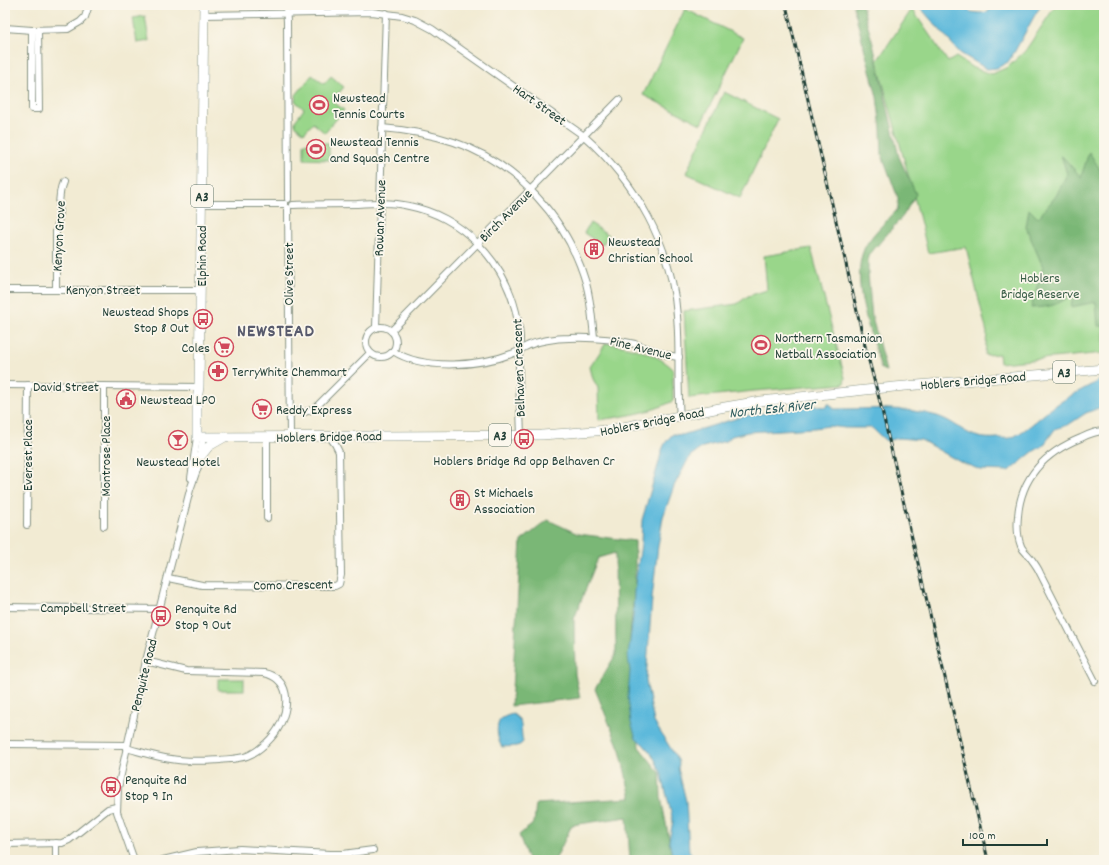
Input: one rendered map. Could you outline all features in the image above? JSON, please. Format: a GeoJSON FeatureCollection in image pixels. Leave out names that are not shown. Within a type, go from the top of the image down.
{"type":"FeatureCollection","features":[{"type":"Feature","properties":{"kind":"highway","name":"Elphin Road"},"geometry":{"type":"LineString","coordinates":[[200,437],[197,400],[200,387],[204,5]]}},
{"type":"Feature","properties":{"kind":"highway","name":"Hoblers Bridge Road"},"geometry":{"type":"LineString","coordinates":[[200,437],[521,435],[590,432],[608,430],[761,401],[894,387],[1104,369]]}},
{"type":"Feature","properties":{"kind":"highway"},"geometry":{"type":"LineString","coordinates":[[201,456],[208,446],[224,437]]}},
{"type":"Feature","properties":{"kind":"street"},"geometry":{"type":"LineString","coordinates":[[5,28],[35,30],[68,29],[80,22],[85,17],[89,5]]}},
{"type":"Feature","properties":{"kind":"street","name":"Olive Street"},"geometry":{"type":"LineString","coordinates":[[286,5],[290,437]]}},
{"type":"Feature","properties":{"kind":"street","name":"Hart Street"},"geometry":{"type":"LineString","coordinates":[[204,15],[372,12],[386,13],[415,20],[432,29],[584,136],[603,152],[636,195],[649,219],[660,243],[672,283],[676,307],[680,416]]}},
{"type":"Feature","properties":{"kind":"street","name":"Rowan Avenue"},"geometry":{"type":"LineString","coordinates":[[376,328],[386,13]]}},
{"type":"Feature","properties":{"kind":"street"},"geometry":{"type":"LineString","coordinates":[[35,30],[39,109],[32,109],[35,30]]}},
{"type":"Feature","properties":{"kind":"street","name":"Birch Avenue"},"geometry":{"type":"LineString","coordinates":[[391,331],[619,100]]}},
{"type":"Feature","properties":{"kind":"street"},"geometry":{"type":"LineString","coordinates":[[382,128],[421,133],[456,142],[494,161],[506,169],[530,190],[557,222],[568,240],[578,262],[586,283],[594,337]]}},
{"type":"Feature","properties":{"kind":"street","name":"Kenyon Grove"},"geometry":{"type":"LineString","coordinates":[[56,290],[56,231],[58,224],[61,186],[63,182]]}},
{"type":"Feature","properties":{"kind":"street","name":"Belhaven Crescent"},"geometry":{"type":"LineString","coordinates":[[202,204],[379,203],[408,206],[435,214],[457,226],[478,243],[491,258],[510,290],[518,321],[520,338],[521,435]]}},
{"type":"Feature","properties":{"kind":"street","name":"Kenyon Street"},"geometry":{"type":"LineString","coordinates":[[5,290],[201,290]]}},
{"type":"Feature","properties":{"kind":"street"},"geometry":{"type":"LineString","coordinates":[[384,327],[391,331],[396,339],[393,351],[385,357],[380,357],[370,353],[368,349],[366,339],[371,330],[376,328],[384,327]]}},
{"type":"Feature","properties":{"kind":"street","name":"Pine Avenue"},"geometry":{"type":"LineString","coordinates":[[393,351],[402,357],[434,364],[466,364],[486,361],[514,353],[525,346],[558,339],[594,337],[618,340],[668,356],[679,357]]}},
{"type":"Feature","properties":{"kind":"street"},"geometry":{"type":"LineString","coordinates":[[290,411],[305,412],[314,409],[370,353]]}},
{"type":"Feature","properties":{"kind":"street","name":"David Street"},"geometry":{"type":"LineString","coordinates":[[5,385],[200,387]]}},
{"type":"Feature","properties":{"kind":"street","name":"Everest Place"},"geometry":{"type":"LineString","coordinates":[[27,525],[28,385]]}},
{"type":"Feature","properties":{"kind":"street","name":"Montrose Place"},"geometry":{"type":"LineString","coordinates":[[104,386],[104,526]]}},
{"type":"Feature","properties":{"kind":"street"},"geometry":{"type":"LineString","coordinates":[[1095,682],[1040,573],[1033,561],[1021,547],[1017,529],[1018,509],[1022,494],[1035,469],[1043,460],[1062,446],[1096,431],[1104,431]]}},
{"type":"Feature","properties":{"kind":"street","name":"Como Crescent"},"geometry":{"type":"LineString","coordinates":[[168,578],[208,585],[335,586],[339,584],[341,575],[339,452],[329,436]]}},
{"type":"Feature","properties":{"kind":"street","name":"Penquite Road"},"geometry":{"type":"LineString","coordinates":[[190,490],[201,456],[200,437]]}},
{"type":"Feature","properties":{"kind":"street","name":"Penquite Road"},"geometry":{"type":"LineString","coordinates":[[134,860],[118,817],[116,807],[118,788],[146,661],[190,490],[200,437]]}},
{"type":"Feature","properties":{"kind":"street"},"geometry":{"type":"LineString","coordinates":[[267,437],[267,518]]}},
{"type":"Feature","properties":{"kind":"street","name":"Campbell Street"},"geometry":{"type":"LineString","coordinates":[[5,607],[160,609]]}},
{"type":"Feature","properties":{"kind":"street"},"geometry":{"type":"LineString","coordinates":[[5,744],[57,744],[126,747],[171,759],[235,759],[255,752],[275,733],[280,725],[286,705],[286,695],[281,683],[270,674],[186,671],[146,661]]}},
{"type":"Feature","properties":{"kind":"street"},"geometry":{"type":"LineString","coordinates":[[5,844],[62,843],[69,840],[108,809],[116,807]]}},
{"type":"Feature","properties":{"kind":"street"},"geometry":{"type":"LineString","coordinates":[[56,843],[56,860]]}},
{"type":"Feature","properties":{"kind":"street"},"geometry":{"type":"LineString","coordinates":[[163,860],[197,852],[240,849],[312,852],[330,857],[373,850]]}},
{"type":"Feature","properties":{"kind":"green space"},"geometry":{"type":"Polygon","coordinates":[[[853,5],[862,5],[873,44],[899,157],[916,194],[903,216],[868,256],[872,317],[886,371],[881,369],[867,322],[860,287],[859,271],[862,255],[868,242],[878,229],[897,210],[898,198],[882,155],[881,129],[877,97],[853,5]]]}},
{"type":"Feature","properties":{"kind":"green space","name":"Hoblers Bridge Reserve"},"geometry":{"type":"Polygon","coordinates":[[[1056,5],[1104,5],[1104,353],[1000,363],[999,354],[985,355],[987,333],[966,247],[928,253],[877,61],[912,9],[948,62],[956,57],[973,68],[992,74],[1008,67],[1025,51],[1056,5]]]}},
{"type":"Feature","properties":{"kind":"green space"},"geometry":{"type":"Polygon","coordinates":[[[685,9],[743,38],[701,124],[643,95],[685,9]]]}},
{"type":"Feature","properties":{"kind":"green space"},"geometry":{"type":"Polygon","coordinates":[[[145,16],[149,41],[137,43],[133,18],[145,16]]]}},
{"type":"Feature","properties":{"kind":"green space","name":"Newstead Tennis Courts"},"geometry":{"type":"Polygon","coordinates":[[[312,75],[324,84],[331,76],[344,87],[332,101],[344,110],[325,133],[313,123],[304,133],[295,125],[295,121],[304,109],[295,101],[296,95],[312,75]]]}},
{"type":"Feature","properties":{"kind":"green space"},"geometry":{"type":"Polygon","coordinates":[[[724,92],[778,119],[740,198],[686,173],[724,92]]]}},
{"type":"Feature","properties":{"kind":"green space"},"geometry":{"type":"Polygon","coordinates":[[[304,143],[329,143],[329,160],[304,159],[304,143]]]}},
{"type":"Feature","properties":{"kind":"green space"},"geometry":{"type":"Polygon","coordinates":[[[1089,152],[1104,176],[1104,326],[1098,326],[1096,302],[1071,307],[1074,293],[1054,305],[1031,308],[1043,267],[1026,227],[1029,209],[1038,218],[1056,196],[1067,174],[1061,155],[1081,177],[1089,152]]]}},
{"type":"Feature","properties":{"kind":"green space"},"geometry":{"type":"Polygon","coordinates":[[[590,223],[609,235],[602,245],[584,233],[590,223]]]}},
{"type":"Feature","properties":{"kind":"green space","name":"Northern Tasmanian Netball Association"},"geometry":{"type":"Polygon","coordinates":[[[811,248],[845,378],[844,384],[689,398],[684,311],[737,304],[748,296],[767,290],[764,256],[811,248]]]}},
{"type":"Feature","properties":{"kind":"green space"},"geometry":{"type":"Polygon","coordinates":[[[606,343],[650,354],[659,358],[673,369],[673,401],[647,411],[599,420],[598,388],[593,379],[590,367],[606,343]]]}},
{"type":"Feature","properties":{"kind":"green space"},"geometry":{"type":"Polygon","coordinates":[[[548,520],[578,534],[635,541],[635,584],[630,637],[639,747],[660,773],[661,797],[673,860],[630,860],[627,817],[572,825],[555,860],[528,860],[519,835],[534,823],[536,804],[631,798],[620,750],[595,689],[616,654],[615,553],[598,558],[574,619],[575,674],[580,698],[511,706],[521,541],[548,520]]]}},
{"type":"Feature","properties":{"kind":"green space"},"geometry":{"type":"Polygon","coordinates":[[[218,679],[244,679],[244,690],[218,690],[218,679]]]}},
{"type":"Feature","properties":{"kind":"water"},"geometry":{"type":"Polygon","coordinates":[[[918,5],[960,5],[971,12],[981,13],[987,12],[997,5],[1042,5],[1008,62],[997,68],[987,69],[960,53],[918,5]]]}},
{"type":"Feature","properties":{"kind":"water"},"geometry":{"type":"Polygon","coordinates":[[[1104,377],[1104,406],[1086,413],[1068,425],[1055,429],[1043,446],[1008,471],[981,470],[960,462],[921,440],[899,438],[886,441],[872,428],[845,428],[829,426],[748,432],[732,436],[726,441],[703,447],[690,456],[674,486],[663,517],[652,598],[646,680],[654,722],[679,764],[678,768],[686,801],[689,852],[696,857],[707,860],[673,860],[669,841],[673,821],[661,772],[653,756],[636,738],[631,723],[628,696],[630,671],[628,656],[633,617],[634,591],[641,544],[642,520],[662,450],[670,437],[673,434],[682,435],[744,416],[814,406],[826,407],[830,404],[834,409],[899,409],[924,413],[945,419],[978,437],[1010,438],[1025,430],[1064,399],[1104,377]]]}},
{"type":"Feature","properties":{"kind":"water"},"geometry":{"type":"Polygon","coordinates":[[[513,714],[520,721],[523,742],[516,746],[502,747],[497,729],[499,722],[506,716],[513,714]]]}},
{"type":"Feature","properties":{"kind":"railway"},"geometry":{"type":"LineString","coordinates":[[786,5],[865,346],[880,402],[988,860]]}},
{"type":"Feature","properties":{"kind":"place","name":"Newstead Tennis Courts"},"geometry":{"type":"Point","coordinates":[319,105]}},
{"type":"Feature","properties":{"kind":"place","name":"Newstead Tennis and Squash Centre"},"geometry":{"type":"Point","coordinates":[316,149]}},
{"type":"Feature","properties":{"kind":"place","name":"Newstead Christian School"},"geometry":{"type":"Point","coordinates":[594,249]}},
{"type":"Feature","properties":{"kind":"place","name":"Newstead Shops Stop 8 Out"},"geometry":{"type":"Point","coordinates":[203,319]}},
{"type":"Feature","properties":{"kind":"place","name":"Northern Tasmanian Netball Association"},"geometry":{"type":"Point","coordinates":[761,345]}},
{"type":"Feature","properties":{"kind":"place","name":"Coles"},"geometry":{"type":"Point","coordinates":[224,347]}},
{"type":"Feature","properties":{"kind":"place","name":"TerryWhite Chemmart"},"geometry":{"type":"Point","coordinates":[218,371]}},
{"type":"Feature","properties":{"kind":"place","name":"Newstead LPO"},"geometry":{"type":"Point","coordinates":[126,399]}},
{"type":"Feature","properties":{"kind":"place","name":"Reddy Express"},"geometry":{"type":"Point","coordinates":[262,409]}},
{"type":"Feature","properties":{"kind":"place","name":"Hoblers Bridge Rd opp Belhaven Cr"},"geometry":{"type":"Point","coordinates":[524,439]}},
{"type":"Feature","properties":{"kind":"place","name":"Newstead Hotel"},"geometry":{"type":"Point","coordinates":[178,440]}},
{"type":"Feature","properties":{"kind":"place","name":"St Michaels Association"},"geometry":{"type":"Point","coordinates":[460,500]}},
{"type":"Feature","properties":{"kind":"place","name":"Penquite Rd Stop 9 Out"},"geometry":{"type":"Point","coordinates":[161,616]}},
{"type":"Feature","properties":{"kind":"place","name":"Penquite Rd Stop 9 In"},"geometry":{"type":"Point","coordinates":[111,787]}},
{"type":"Feature","properties":{"kind":"district","name":"NEWSTEAD"},"geometry":{"type":"Point","coordinates":[276,330]}},
{"type":"Feature","properties":{"kind":"water label","name":"North Esk River"},"geometry":{"type":"Point","coordinates":[772,408]}}]}
